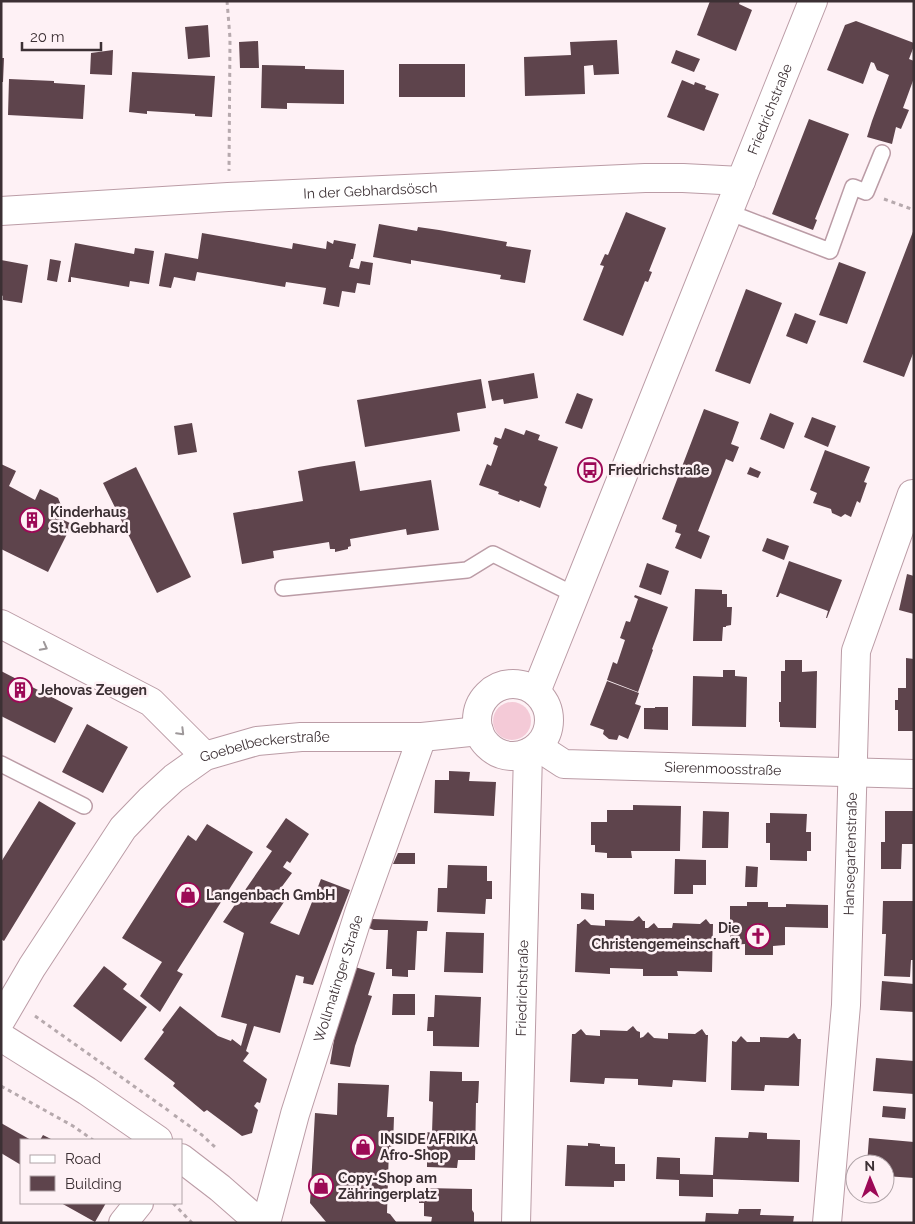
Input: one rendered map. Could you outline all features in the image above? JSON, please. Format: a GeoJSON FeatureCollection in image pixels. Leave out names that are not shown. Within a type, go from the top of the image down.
{"type":"FeatureCollection","features":[{"type":"Feature","properties":{"kind":"street","name":"Friedrichstraße"},"geometry":{"type":"LineString","coordinates":[[516,1223],[533,750],[544,740],[549,725],[549,714],[545,703],[536,692],[813,1]]}},
{"type":"Feature","properties":{"kind":"street","name":"In der Gebhardsösch"},"geometry":{"type":"LineString","coordinates":[[1,211],[228,197],[645,178],[741,181]]}},
{"type":"Feature","properties":{"kind":"street","name":"Hansegartenstraße"},"geometry":{"type":"LineString","coordinates":[[827,1223],[846,1005],[856,651],[913,494]]}},
{"type":"Feature","properties":{"kind":"street","name":"Goebelbeckerstraße"},"geometry":{"type":"LineString","coordinates":[[1,624],[151,702],[205,756],[257,741],[302,737],[422,737],[479,731]]}},
{"type":"Feature","properties":{"kind":"street"},"geometry":{"type":"LineString","coordinates":[[533,750],[516,757],[504,756],[484,742],[477,722],[481,703],[495,689],[514,685],[524,686],[536,692]]}},
{"type":"Feature","properties":{"kind":"street","name":"Wollmatinger Straße"},"geometry":{"type":"LineString","coordinates":[[266,1223],[295,1114],[356,922],[422,737]]}},
{"type":"Feature","properties":{"kind":"street","name":"Sierenmoosstraße"},"geometry":{"type":"LineString","coordinates":[[533,750],[564,764],[914,774]]}},
{"type":"Feature","properties":{"kind":"street"},"geometry":{"type":"LineString","coordinates":[[1,1020],[32,967],[124,828],[174,778],[205,756]]}},
{"type":"Feature","properties":{"kind":"street"},"geometry":{"type":"LineString","coordinates":[[1,1037],[157,1139]]}},
{"type":"Feature","properties":{"kind":"street"},"geometry":{"type":"LineString","coordinates":[[182,1159],[220,1188],[260,1223]]}},
{"type":"Feature","properties":{"kind":"street"},"geometry":{"type":"LineString","coordinates":[[123,1223],[138,1204]]}},
{"type":"Feature","properties":{"kind":"lane"},"geometry":{"type":"LineString","coordinates":[[728,212],[830,252],[854,187],[866,192],[882,153]]}},
{"type":"Feature","properties":{"kind":"lane"},"geometry":{"type":"LineString","coordinates":[[283,588],[467,570],[493,554],[575,595]]}},
{"type":"Feature","properties":{"kind":"lane"},"geometry":{"type":"LineString","coordinates":[[1,764],[84,806]]}},
{"type":"Feature","properties":{"kind":"path"},"geometry":{"type":"LineString","coordinates":[[228,1],[230,38],[228,197]]}},
{"type":"Feature","properties":{"kind":"path"},"geometry":{"type":"LineString","coordinates":[[866,192],[914,210]]}},
{"type":"Feature","properties":{"kind":"path"},"geometry":{"type":"LineString","coordinates":[[1,1086],[73,1126],[92,1139]]}},
{"type":"Feature","properties":{"kind":"path"},"geometry":{"type":"LineString","coordinates":[[174,1204],[192,1223]]}},
{"type":"Feature","properties":{"kind":"shaded area"},"geometry":{"type":"Polygon","coordinates":[[[512,702],[525,708],[531,721],[525,734],[512,740],[499,734],[493,721],[499,708],[512,702]]]}},
{"type":"Feature","properties":{"kind":"building"},"geometry":{"type":"Polygon","coordinates":[[[710,1],[740,1],[739,4],[752,10],[736,51],[697,35],[710,1]]]}},
{"type":"Feature","properties":{"kind":"building"},"geometry":{"type":"Polygon","coordinates":[[[856,21],[914,43],[909,59],[914,61],[914,78],[903,108],[909,110],[901,129],[896,127],[892,144],[867,137],[889,75],[877,70],[874,63],[871,62],[863,84],[827,70],[845,25],[856,21]]]}},
{"type":"Feature","properties":{"kind":"building"},"geometry":{"type":"Polygon","coordinates":[[[208,25],[210,57],[188,59],[185,27],[208,25]]]}},
{"type":"Feature","properties":{"kind":"building"},"geometry":{"type":"Polygon","coordinates":[[[617,40],[619,74],[594,75],[593,65],[584,66],[585,94],[525,96],[524,57],[571,55],[570,42],[617,40]]]}},
{"type":"Feature","properties":{"kind":"building"},"geometry":{"type":"Polygon","coordinates":[[[258,41],[259,68],[240,68],[239,42],[258,41]]]}},
{"type":"Feature","properties":{"kind":"building"},"geometry":{"type":"Polygon","coordinates":[[[113,50],[112,75],[90,74],[91,53],[113,50]]]}},
{"type":"Feature","properties":{"kind":"building"},"geometry":{"type":"Polygon","coordinates":[[[676,50],[700,59],[694,72],[671,63],[676,50]]]}},
{"type":"Feature","properties":{"kind":"building"},"geometry":{"type":"Polygon","coordinates":[[[1,58],[4,58],[3,82],[1,82],[1,58]]]}},
{"type":"Feature","properties":{"kind":"building"},"geometry":{"type":"Polygon","coordinates":[[[399,64],[465,64],[465,97],[399,97],[399,64]]]}},
{"type":"Feature","properties":{"kind":"building"},"geometry":{"type":"Polygon","coordinates":[[[262,65],[305,66],[305,69],[344,70],[344,104],[287,103],[287,109],[261,108],[262,65]]]}},
{"type":"Feature","properties":{"kind":"building"},"geometry":{"type":"Polygon","coordinates":[[[132,72],[215,76],[212,117],[147,111],[147,114],[129,112],[132,72]]]}},
{"type":"Feature","properties":{"kind":"building"},"geometry":{"type":"Polygon","coordinates":[[[9,79],[54,81],[54,83],[85,85],[83,119],[8,115],[9,79]]]}},
{"type":"Feature","properties":{"kind":"building"},"geometry":{"type":"Polygon","coordinates":[[[682,80],[694,85],[695,82],[706,86],[705,89],[719,94],[704,131],[667,117],[682,80]]]}},
{"type":"Feature","properties":{"kind":"building"},"geometry":{"type":"Polygon","coordinates":[[[809,119],[849,134],[815,219],[817,220],[813,230],[772,214],[809,119]]]}},
{"type":"Feature","properties":{"kind":"building"},"geometry":{"type":"Polygon","coordinates":[[[626,212],[666,228],[649,271],[652,272],[648,282],[645,281],[623,336],[583,320],[604,266],[600,265],[605,254],[608,255],[626,212]]]}},
{"type":"Feature","properties":{"kind":"building"},"geometry":{"type":"Polygon","coordinates":[[[379,224],[417,231],[418,227],[439,230],[507,242],[506,246],[531,250],[525,283],[500,279],[501,275],[411,260],[411,264],[373,257],[379,224]]]}},
{"type":"Feature","properties":{"kind":"building"},"geometry":{"type":"Polygon","coordinates":[[[914,229],[914,351],[904,377],[863,362],[914,229]]]}},
{"type":"Feature","properties":{"kind":"building"},"geometry":{"type":"Polygon","coordinates":[[[202,233],[292,249],[293,243],[326,249],[327,241],[333,244],[334,240],[356,244],[349,267],[359,269],[361,261],[373,263],[370,285],[357,283],[355,293],[342,291],[339,307],[323,304],[326,288],[286,282],[285,287],[197,272],[195,281],[174,277],[171,288],[159,286],[165,253],[198,259],[202,233]]]}},
{"type":"Feature","properties":{"kind":"building"},"geometry":{"type":"Polygon","coordinates":[[[75,243],[134,254],[135,248],[154,251],[149,284],[130,281],[129,287],[71,277],[71,282],[68,282],[75,243]]]}},
{"type":"Feature","properties":{"kind":"building"},"geometry":{"type":"Polygon","coordinates":[[[50,259],[61,261],[57,282],[47,280],[50,259]]]}},
{"type":"Feature","properties":{"kind":"building"},"geometry":{"type":"Polygon","coordinates":[[[1,260],[28,265],[22,303],[3,300],[1,295],[1,260]]]}},
{"type":"Feature","properties":{"kind":"building"},"geometry":{"type":"Polygon","coordinates":[[[839,262],[866,272],[847,324],[819,315],[839,262]]]}},
{"type":"Feature","properties":{"kind":"building"},"geometry":{"type":"Polygon","coordinates":[[[746,289],[782,303],[750,384],[715,371],[746,289]]]}},
{"type":"Feature","properties":{"kind":"building"},"geometry":{"type":"Polygon","coordinates":[[[795,313],[816,321],[807,344],[786,336],[795,313]]]}},
{"type":"Feature","properties":{"kind":"building"},"geometry":{"type":"Polygon","coordinates":[[[534,373],[538,398],[504,404],[503,399],[492,401],[488,381],[534,373]]]}},
{"type":"Feature","properties":{"kind":"building"},"geometry":{"type":"Polygon","coordinates":[[[481,379],[486,408],[457,413],[460,431],[365,447],[357,400],[481,379]]]}},
{"type":"Feature","properties":{"kind":"building"},"geometry":{"type":"Polygon","coordinates":[[[577,393],[593,399],[582,429],[565,423],[577,393]]]}},
{"type":"Feature","properties":{"kind":"building"},"geometry":{"type":"Polygon","coordinates":[[[704,409],[739,422],[731,444],[739,447],[733,462],[726,459],[698,531],[710,536],[701,559],[675,548],[681,534],[675,532],[677,525],[662,519],[704,409]]]}},
{"type":"Feature","properties":{"kind":"building"},"geometry":{"type":"Polygon","coordinates":[[[770,413],[794,423],[784,449],[760,439],[770,413]]]}},
{"type":"Feature","properties":{"kind":"building"},"geometry":{"type":"Polygon","coordinates":[[[812,417],[836,426],[828,447],[804,437],[812,417]]]}},
{"type":"Feature","properties":{"kind":"building"},"geometry":{"type":"Polygon","coordinates":[[[192,423],[197,452],[178,455],[174,426],[192,423]]]}},
{"type":"Feature","properties":{"kind":"building"},"geometry":{"type":"Polygon","coordinates":[[[505,428],[524,435],[526,430],[540,435],[538,440],[558,447],[544,485],[547,487],[540,508],[520,500],[519,502],[479,485],[487,464],[491,466],[498,446],[493,444],[495,437],[501,439],[505,428]]]}},
{"type":"Feature","properties":{"kind":"building"},"geometry":{"type":"Polygon","coordinates":[[[825,450],[870,467],[864,482],[867,483],[860,503],[857,501],[851,517],[845,514],[841,517],[832,513],[831,509],[813,503],[817,493],[810,490],[825,450]]]}},
{"type":"Feature","properties":{"kind":"building"},"geometry":{"type":"Polygon","coordinates":[[[355,461],[360,491],[431,480],[439,530],[407,535],[406,529],[350,539],[351,546],[348,549],[335,552],[335,549],[330,549],[329,542],[273,551],[274,558],[242,564],[233,513],[303,501],[298,471],[355,461]]]}},
{"type":"Feature","properties":{"kind":"building","name":"Kinderhaus St. Gebhard"},"geometry":{"type":"Polygon","coordinates":[[[1,464],[16,471],[9,486],[35,500],[40,489],[58,498],[61,505],[55,516],[72,524],[48,572],[1,549],[1,464]]]}},
{"type":"Feature","properties":{"kind":"building"},"geometry":{"type":"Polygon","coordinates":[[[136,467],[191,577],[157,593],[103,483],[136,467]]]}},
{"type":"Feature","properties":{"kind":"building"},"geometry":{"type":"Polygon","coordinates":[[[750,467],[761,472],[758,478],[747,474],[750,467]]]}},
{"type":"Feature","properties":{"kind":"building"},"geometry":{"type":"Polygon","coordinates":[[[767,538],[789,546],[784,560],[762,551],[767,538]]]}},
{"type":"Feature","properties":{"kind":"building"},"geometry":{"type":"Polygon","coordinates":[[[789,561],[842,580],[827,618],[828,611],[780,593],[776,597],[789,561]]]}},
{"type":"Feature","properties":{"kind":"building"},"geometry":{"type":"Polygon","coordinates":[[[647,563],[669,571],[661,595],[639,587],[647,563]]]}},
{"type":"Feature","properties":{"kind":"building"},"geometry":{"type":"Polygon","coordinates":[[[907,574],[914,576],[914,614],[899,610],[907,574]]]}},
{"type":"Feature","properties":{"kind":"building"},"geometry":{"type":"Polygon","coordinates":[[[695,589],[722,590],[722,594],[727,594],[727,607],[732,607],[731,625],[723,627],[722,641],[693,641],[695,589]]]}},
{"type":"Feature","properties":{"kind":"building"},"geometry":{"type":"Polygon","coordinates":[[[635,595],[668,607],[638,692],[607,680],[613,662],[617,664],[625,640],[620,638],[626,621],[630,622],[638,599],[634,597],[635,595]]]}},
{"type":"Feature","properties":{"kind":"building"},"geometry":{"type":"Polygon","coordinates":[[[906,658],[914,659],[914,731],[898,731],[898,710],[895,710],[895,700],[898,700],[898,688],[906,688],[906,658]]]}},
{"type":"Feature","properties":{"kind":"building"},"geometry":{"type":"Polygon","coordinates":[[[785,660],[802,660],[802,672],[817,671],[816,728],[780,727],[781,671],[785,671],[785,660]]]}},
{"type":"Feature","properties":{"kind":"building"},"geometry":{"type":"Polygon","coordinates":[[[723,670],[735,670],[735,676],[747,677],[746,727],[692,726],[693,676],[723,677],[723,670]]]}},
{"type":"Feature","properties":{"kind":"building","name":"Jehovas Zeugen"},"geometry":{"type":"Polygon","coordinates":[[[1,671],[73,708],[55,743],[1,716],[1,671]]]}},
{"type":"Feature","properties":{"kind":"building"},"geometry":{"type":"Polygon","coordinates":[[[607,681],[639,693],[635,704],[641,706],[628,739],[619,735],[617,740],[609,739],[603,734],[604,730],[590,725],[607,681]]]}},
{"type":"Feature","properties":{"kind":"building"},"geometry":{"type":"Polygon","coordinates":[[[668,707],[668,730],[644,729],[644,708],[668,707]]]}},
{"type":"Feature","properties":{"kind":"building"},"geometry":{"type":"Polygon","coordinates":[[[87,724],[128,747],[103,793],[62,772],[87,724]]]}},
{"type":"Feature","properties":{"kind":"building"},"geometry":{"type":"Polygon","coordinates":[[[449,771],[470,772],[469,781],[496,782],[494,816],[434,813],[435,780],[449,780],[449,771]]]}},
{"type":"Feature","properties":{"kind":"building"},"geometry":{"type":"Polygon","coordinates":[[[39,801],[76,823],[4,941],[1,939],[1,862],[39,801]]]}},
{"type":"Feature","properties":{"kind":"building"},"geometry":{"type":"Polygon","coordinates":[[[633,805],[681,806],[680,851],[631,851],[632,858],[607,858],[607,853],[595,852],[595,845],[591,845],[591,822],[607,822],[607,810],[633,810],[633,805]]]}},
{"type":"Feature","properties":{"kind":"building"},"geometry":{"type":"Polygon","coordinates":[[[703,811],[729,812],[728,848],[702,848],[703,811]]]}},
{"type":"Feature","properties":{"kind":"building"},"geometry":{"type":"Polygon","coordinates":[[[885,811],[914,811],[914,844],[902,844],[901,869],[881,869],[881,842],[885,842],[885,811]]]}},
{"type":"Feature","properties":{"kind":"building"},"geometry":{"type":"Polygon","coordinates":[[[770,813],[807,814],[806,832],[811,832],[811,851],[807,851],[807,861],[770,860],[770,843],[766,843],[766,823],[770,823],[770,813]]]}},
{"type":"Feature","properties":{"kind":"building"},"geometry":{"type":"Polygon","coordinates":[[[286,818],[309,834],[290,863],[287,861],[283,867],[292,873],[275,896],[284,902],[270,923],[299,935],[321,879],[350,890],[313,985],[303,983],[304,977],[296,975],[280,1033],[254,1026],[246,1051],[249,1053],[243,1061],[267,1079],[260,1103],[257,1102],[254,1106],[258,1110],[252,1133],[242,1136],[207,1110],[204,1112],[173,1086],[175,1083],[144,1059],[180,1006],[218,1036],[231,1041],[232,1039],[241,1046],[247,1024],[221,1017],[244,933],[223,922],[272,851],[266,847],[286,818]]]}},
{"type":"Feature","properties":{"kind":"building","name":"Langenbach GmbH"},"geometry":{"type":"Polygon","coordinates":[[[207,824],[253,852],[177,971],[183,974],[160,1012],[140,996],[162,962],[122,938],[188,835],[196,841],[207,824]]]}},
{"type":"Feature","properties":{"kind":"building"},"geometry":{"type":"Polygon","coordinates":[[[398,853],[415,853],[415,864],[393,864],[398,853]]]}},
{"type":"Feature","properties":{"kind":"building"},"geometry":{"type":"Polygon","coordinates":[[[675,859],[706,860],[706,885],[693,885],[693,894],[674,894],[675,859]]]}},
{"type":"Feature","properties":{"kind":"building"},"geometry":{"type":"Polygon","coordinates":[[[448,865],[487,866],[487,881],[492,881],[492,899],[486,899],[485,914],[437,912],[438,888],[447,888],[448,865]]]}},
{"type":"Feature","properties":{"kind":"building"},"geometry":{"type":"Polygon","coordinates":[[[746,866],[758,867],[757,887],[745,887],[746,866]]]}},
{"type":"Feature","properties":{"kind":"building"},"geometry":{"type":"Polygon","coordinates":[[[581,893],[594,894],[594,910],[581,909],[581,893]]]}},
{"type":"Feature","properties":{"kind":"building"},"geometry":{"type":"Polygon","coordinates":[[[883,901],[914,901],[914,960],[911,960],[910,977],[884,976],[886,934],[882,934],[883,901]]]}},
{"type":"Feature","properties":{"kind":"building","name":"Die Christengemeinschaft"},"geometry":{"type":"Polygon","coordinates":[[[747,902],[768,902],[768,907],[786,907],[786,904],[828,905],[828,928],[785,927],[785,945],[773,946],[773,955],[745,955],[745,944],[730,945],[730,906],[747,906],[747,902]]]}},
{"type":"Feature","properties":{"kind":"building"},"geometry":{"type":"Polygon","coordinates":[[[639,916],[645,921],[645,928],[654,923],[658,928],[672,928],[673,923],[700,924],[706,919],[710,924],[713,924],[712,972],[677,971],[678,976],[643,976],[643,969],[610,968],[610,974],[575,972],[577,924],[585,919],[591,925],[605,926],[605,920],[633,921],[639,916]]]}},
{"type":"Feature","properties":{"kind":"building"},"geometry":{"type":"Polygon","coordinates":[[[372,919],[428,921],[427,931],[417,931],[415,970],[408,970],[408,977],[392,976],[392,969],[386,969],[388,930],[369,928],[372,919]]]}},
{"type":"Feature","properties":{"kind":"building"},"geometry":{"type":"Polygon","coordinates":[[[446,932],[484,933],[483,973],[444,972],[446,932]]]}},
{"type":"Feature","properties":{"kind":"building"},"geometry":{"type":"Polygon","coordinates":[[[104,966],[127,984],[123,989],[147,1007],[121,1042],[73,1006],[104,966]]]}},
{"type":"Feature","properties":{"kind":"building"},"geometry":{"type":"Polygon","coordinates":[[[355,967],[375,973],[368,995],[372,996],[350,1067],[330,1064],[337,1022],[355,967]]]}},
{"type":"Feature","properties":{"kind":"building"},"geometry":{"type":"Polygon","coordinates":[[[882,981],[914,984],[914,1012],[880,1010],[882,981]]]}},
{"type":"Feature","properties":{"kind":"building"},"geometry":{"type":"Polygon","coordinates":[[[393,994],[415,994],[415,1015],[392,1015],[393,994]]]}},
{"type":"Feature","properties":{"kind":"building"},"geometry":{"type":"Polygon","coordinates":[[[435,995],[481,997],[479,1047],[433,1046],[433,1031],[427,1031],[428,1017],[434,1017],[435,995]]]}},
{"type":"Feature","properties":{"kind":"building"},"geometry":{"type":"Polygon","coordinates":[[[633,1026],[640,1032],[640,1038],[648,1032],[654,1038],[668,1039],[668,1033],[695,1034],[702,1029],[708,1035],[706,1082],[673,1080],[672,1087],[638,1085],[638,1079],[605,1078],[604,1084],[570,1082],[572,1034],[581,1029],[586,1035],[600,1036],[600,1030],[627,1031],[633,1026]]]}},
{"type":"Feature","properties":{"kind":"building"},"geometry":{"type":"Polygon","coordinates":[[[794,1033],[798,1039],[801,1039],[799,1086],[765,1085],[764,1091],[731,1090],[732,1041],[736,1042],[741,1036],[747,1042],[760,1042],[760,1037],[788,1038],[794,1033]]]}},
{"type":"Feature","properties":{"kind":"building"},"geometry":{"type":"Polygon","coordinates":[[[876,1058],[914,1061],[914,1094],[873,1091],[876,1058]]]}},
{"type":"Feature","properties":{"kind":"building"},"geometry":{"type":"Polygon","coordinates":[[[430,1071],[462,1072],[462,1081],[479,1081],[478,1103],[476,1103],[475,1160],[458,1160],[457,1168],[427,1167],[427,1132],[432,1133],[433,1102],[429,1101],[430,1071]]]}},
{"type":"Feature","properties":{"kind":"building"},"geometry":{"type":"Polygon","coordinates":[[[338,1083],[389,1085],[387,1117],[394,1117],[393,1146],[389,1147],[387,1213],[397,1223],[327,1223],[310,1203],[315,1113],[337,1115],[338,1083]]]}},
{"type":"Feature","properties":{"kind":"building"},"geometry":{"type":"Polygon","coordinates":[[[883,1106],[906,1108],[905,1119],[882,1117],[883,1106]]]}},
{"type":"Feature","properties":{"kind":"building"},"geometry":{"type":"Polygon","coordinates":[[[1,1123],[29,1139],[20,1139],[20,1164],[1,1153],[1,1123]]]}},
{"type":"Feature","properties":{"kind":"building"},"geometry":{"type":"Polygon","coordinates":[[[749,1132],[767,1133],[767,1139],[800,1140],[799,1182],[713,1179],[713,1197],[679,1196],[679,1180],[656,1179],[657,1157],[680,1158],[680,1174],[713,1175],[715,1137],[748,1138],[749,1132]]]}},
{"type":"Feature","properties":{"kind":"building"},"geometry":{"type":"Polygon","coordinates":[[[43,1135],[51,1139],[41,1139],[43,1135]]]}},
{"type":"Feature","properties":{"kind":"building"},"geometry":{"type":"Polygon","coordinates":[[[869,1138],[914,1142],[914,1178],[895,1177],[895,1154],[868,1154],[869,1138]]]}},
{"type":"Feature","properties":{"kind":"building"},"geometry":{"type":"Polygon","coordinates":[[[588,1143],[615,1147],[615,1164],[625,1164],[625,1181],[614,1181],[614,1187],[565,1186],[567,1145],[588,1146],[588,1143]]]}},
{"type":"Feature","properties":{"kind":"building"},"geometry":{"type":"Polygon","coordinates":[[[425,1188],[472,1189],[474,1223],[431,1223],[432,1217],[424,1216],[424,1203],[419,1203],[419,1191],[425,1191],[425,1188]]]}},
{"type":"Feature","properties":{"kind":"building"},"geometry":{"type":"Polygon","coordinates":[[[63,1204],[105,1204],[95,1222],[63,1204]]]}},
{"type":"Feature","properties":{"kind":"building"},"geometry":{"type":"Polygon","coordinates":[[[739,1209],[761,1209],[760,1215],[794,1216],[793,1223],[705,1223],[706,1213],[738,1214],[739,1209]]]}},
{"type":"Feature","properties":{"kind":"place","name":"Friedrichstraße"},"geometry":{"type":"Point","coordinates":[590,470]}},
{"type":"Feature","properties":{"kind":"place","name":"Kinderhaus St. Gebhard"},"geometry":{"type":"Point","coordinates":[32,520]}},
{"type":"Feature","properties":{"kind":"place","name":"Jehovas Zeugen"},"geometry":{"type":"Point","coordinates":[20,690]}},
{"type":"Feature","properties":{"kind":"place","name":"Langenbach GmbH"},"geometry":{"type":"Point","coordinates":[188,895]}},
{"type":"Feature","properties":{"kind":"place","name":"Die Christengemeinschaft"},"geometry":{"type":"Point","coordinates":[758,936]}},
{"type":"Feature","properties":{"kind":"place","name":"INSIDE AFRIKA Afro-Shop"},"geometry":{"type":"Point","coordinates":[363,1147]}},
{"type":"Feature","properties":{"kind":"place","name":"Copy-Shop am Zähringerplatz"},"geometry":{"type":"Point","coordinates":[321,1186]}}]}
